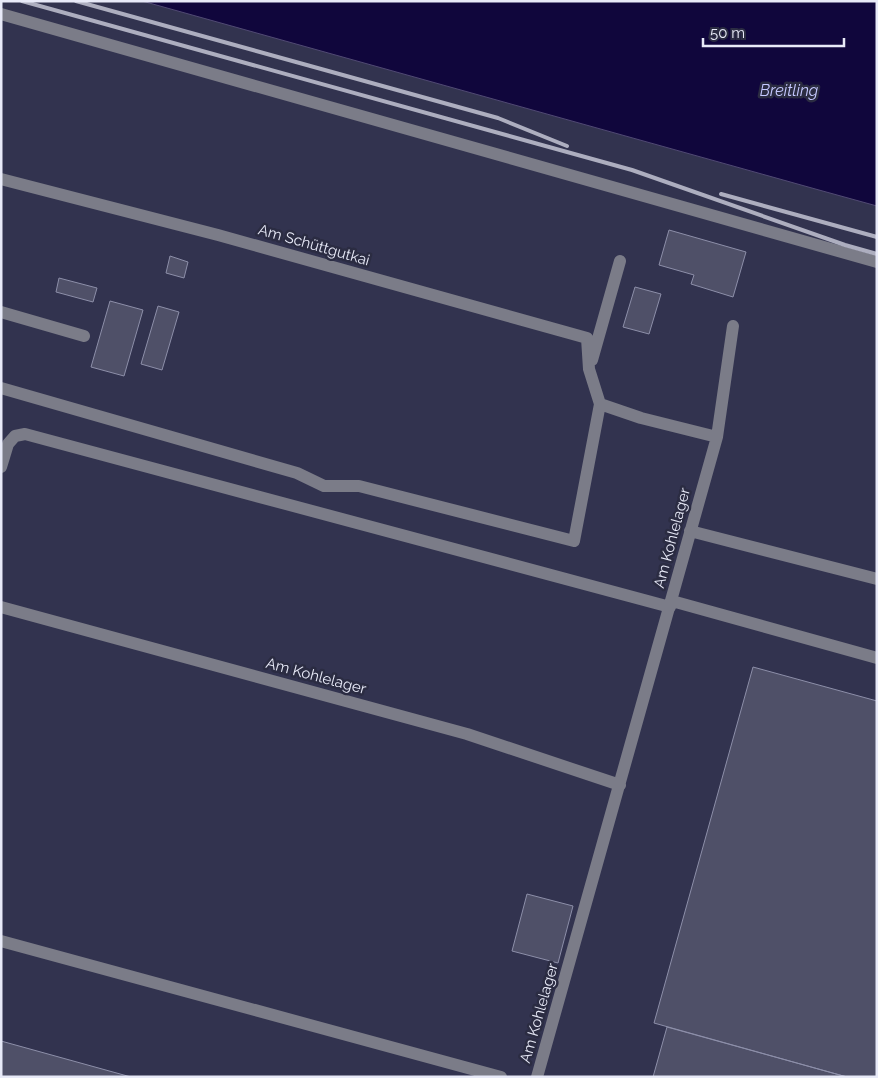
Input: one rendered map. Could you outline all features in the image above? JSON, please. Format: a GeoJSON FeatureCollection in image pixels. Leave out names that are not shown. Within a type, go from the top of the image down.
{"type":"FeatureCollection","features":[{"type":"Feature","properties":{"kind":"street"},"geometry":{"type":"LineString","coordinates":[[1,14],[877,262]]}},
{"type":"Feature","properties":{"kind":"street","name":"Am Schüttgutkai"},"geometry":{"type":"LineString","coordinates":[[1,179],[218,234],[587,338],[589,369],[600,404]]}},
{"type":"Feature","properties":{"kind":"street"},"geometry":{"type":"LineString","coordinates":[[589,369],[620,261]]}},
{"type":"Feature","properties":{"kind":"street"},"geometry":{"type":"LineString","coordinates":[[1,312],[84,336]]}},
{"type":"Feature","properties":{"kind":"street","name":"Am Kohlelager"},"geometry":{"type":"LineString","coordinates":[[537,1077],[717,437],[733,326]]}},
{"type":"Feature","properties":{"kind":"street"},"geometry":{"type":"LineString","coordinates":[[1,388],[297,473],[324,486],[359,486],[574,540],[600,404],[642,418],[717,437]]}},
{"type":"Feature","properties":{"kind":"street"},"geometry":{"type":"LineString","coordinates":[[1,467],[8,444],[15,436],[25,434],[877,658]]}},
{"type":"Feature","properties":{"kind":"street"},"geometry":{"type":"LineString","coordinates":[[690,531],[877,579]]}},
{"type":"Feature","properties":{"kind":"street","name":"Am Kohlelager"},"geometry":{"type":"LineString","coordinates":[[1,607],[467,734],[620,784]]}},
{"type":"Feature","properties":{"kind":"street"},"geometry":{"type":"LineString","coordinates":[[1,941],[501,1077]]}},
{"type":"Feature","properties":{"kind":"shaded area"},"geometry":{"type":"Polygon","coordinates":[[[1,1],[142,1],[877,206],[877,1077],[1,1077],[1,1]]]}},
{"type":"Feature","properties":{"kind":"water","name":"Breitling"},"geometry":{"type":"Polygon","coordinates":[[[142,1],[877,1],[877,206],[819,190],[142,1]]]}},
{"type":"Feature","properties":{"kind":"building"},"geometry":{"type":"Polygon","coordinates":[[[669,230],[746,252],[733,297],[691,284],[694,275],[659,265],[669,230]]]}},
{"type":"Feature","properties":{"kind":"building"},"geometry":{"type":"Polygon","coordinates":[[[170,256],[188,262],[184,278],[166,273],[170,256]]]}},
{"type":"Feature","properties":{"kind":"building"},"geometry":{"type":"Polygon","coordinates":[[[59,278],[97,288],[93,302],[56,292],[59,278]]]}},
{"type":"Feature","properties":{"kind":"building"},"geometry":{"type":"Polygon","coordinates":[[[635,287],[661,294],[649,334],[623,327],[635,287]]]}},
{"type":"Feature","properties":{"kind":"building"},"geometry":{"type":"Polygon","coordinates":[[[110,301],[143,310],[124,376],[91,367],[110,301]]]}},
{"type":"Feature","properties":{"kind":"building"},"geometry":{"type":"Polygon","coordinates":[[[158,306],[179,312],[162,370],[141,364],[158,306]]]}},
{"type":"Feature","properties":{"kind":"building"},"geometry":{"type":"Polygon","coordinates":[[[753,667],[877,701],[877,1077],[847,1077],[654,1023],[753,667]]]}},
{"type":"Feature","properties":{"kind":"building"},"geometry":{"type":"Polygon","coordinates":[[[527,894],[573,906],[558,963],[512,951],[527,894]]]}},
{"type":"Feature","properties":{"kind":"building"},"geometry":{"type":"Polygon","coordinates":[[[667,1027],[847,1077],[653,1077],[667,1027]]]}},
{"type":"Feature","properties":{"kind":"building"},"geometry":{"type":"Polygon","coordinates":[[[1,1041],[131,1077],[1,1077],[1,1041]]]}},
{"type":"Feature","properties":{"kind":"railway"},"geometry":{"type":"LineString","coordinates":[[22,1],[632,170],[845,245],[877,254]]}},
{"type":"Feature","properties":{"kind":"railway"},"geometry":{"type":"LineString","coordinates":[[76,1],[498,118],[567,146]]}},
{"type":"Feature","properties":{"kind":"railway"},"geometry":{"type":"LineString","coordinates":[[721,194],[877,237]]}}]}
